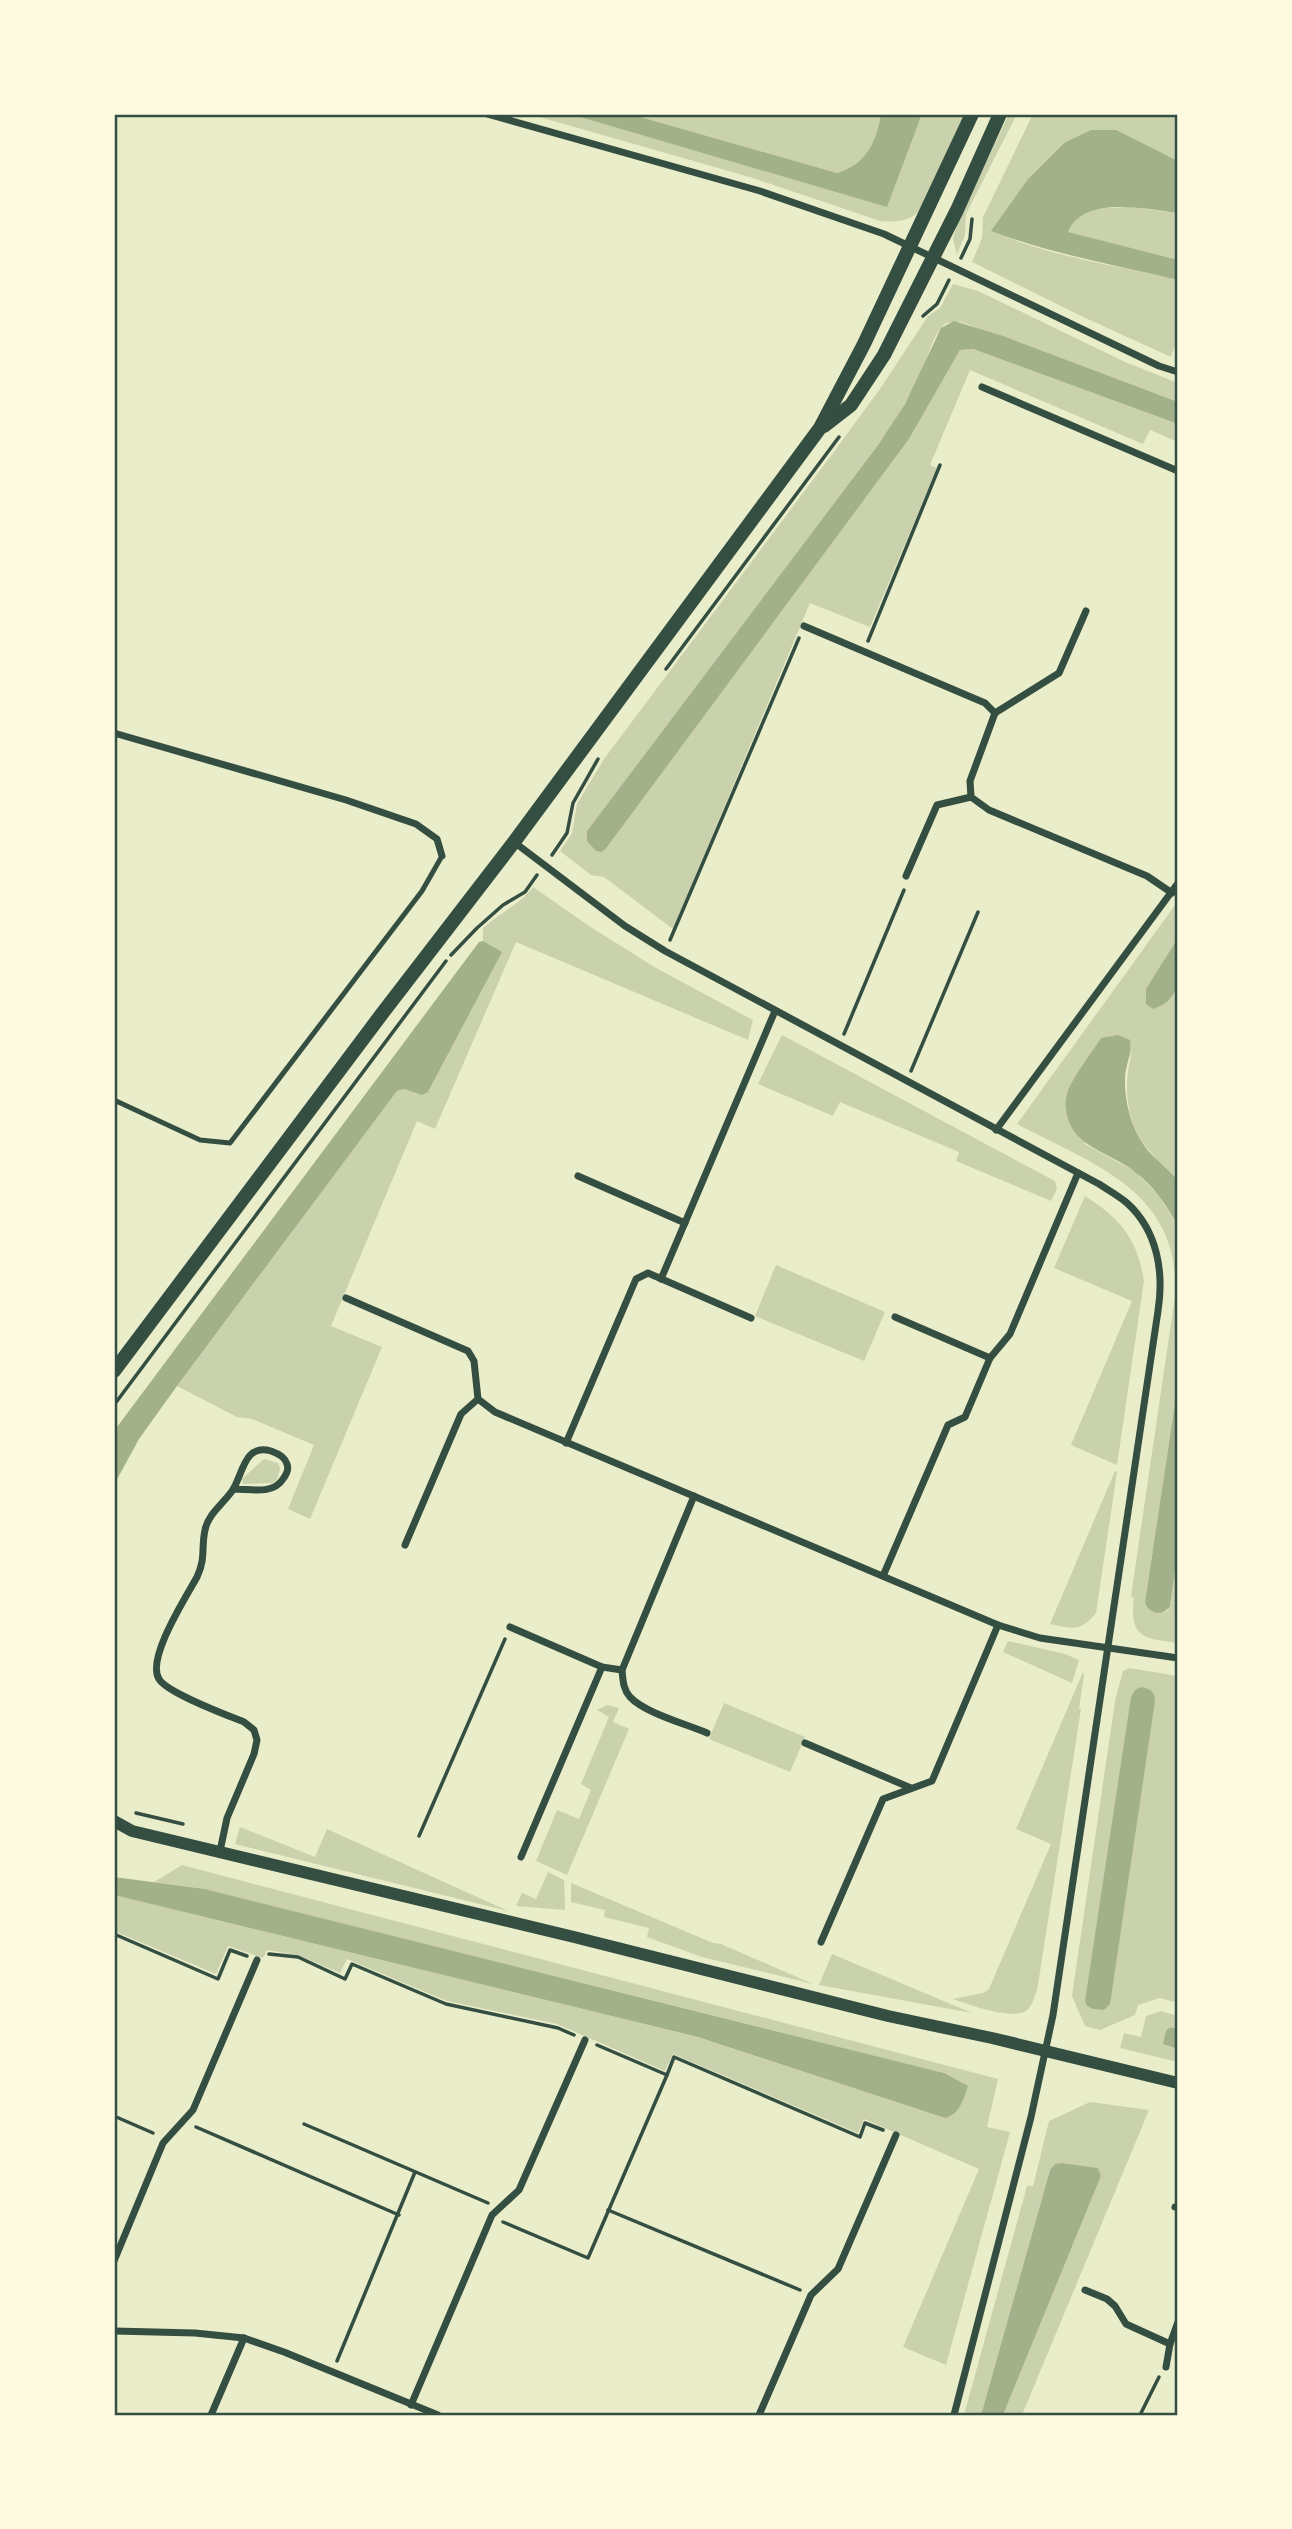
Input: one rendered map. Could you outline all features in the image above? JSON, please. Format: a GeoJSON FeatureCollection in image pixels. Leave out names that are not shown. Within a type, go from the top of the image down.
{"type":"FeatureCollection","features":[{"type":"Feature","properties":{"kind":"main road"},"geometry":{"type":"LineString","coordinates":[[820,429],[851,405],[877,365],[972,114]]}},
{"type":"Feature","properties":{"kind":"main road"},"geometry":{"type":"LineString","coordinates":[[114,1371],[514,842],[820,429],[1000,114]]}},
{"type":"Feature","properties":{"kind":"street"},"geometry":{"type":"LineString","coordinates":[[487,114],[760,191],[884,234],[1158,366],[1178,372]]}},
{"type":"Feature","properties":{"kind":"street"},"geometry":{"type":"LineString","coordinates":[[982,387],[1178,471]]}},
{"type":"Feature","properties":{"kind":"street"},"geometry":{"type":"LineString","coordinates":[[971,797],[970,781],[995,713],[1059,673],[1086,611]]}},
{"type":"Feature","properties":{"kind":"street"},"geometry":{"type":"LineString","coordinates":[[804,626],[985,703],[995,713]]}},
{"type":"Feature","properties":{"kind":"street"},"geometry":{"type":"LineString","coordinates":[[114,733],[346,800],[416,824],[437,838],[442,856]]}},
{"type":"Feature","properties":{"kind":"street"},"geometry":{"type":"LineString","coordinates":[[906,876],[937,805],[971,797],[989,810],[1147,876],[1172,893]]}},
{"type":"Feature","properties":{"kind":"street"},"geometry":{"type":"LineString","coordinates":[[514,842],[625,926],[665,951],[906,1083],[1099,1184],[1128,1204],[1142,1222],[1157,1252],[1162,1286],[1053,2015],[954,2415]]}},
{"type":"Feature","properties":{"kind":"street"},"geometry":{"type":"LineString","coordinates":[[996,1130],[1178,883]]}},
{"type":"Feature","properties":{"kind":"street"},"geometry":{"type":"LineString","coordinates":[[661,1279],[775,1012]]}},
{"type":"Feature","properties":{"kind":"street"},"geometry":{"type":"LineString","coordinates":[[883,1576],[948,1425],[965,1417],[990,1358],[1010,1334],[1078,1173]]}},
{"type":"Feature","properties":{"kind":"street"},"geometry":{"type":"LineString","coordinates":[[578,1176],[685,1223]]}},
{"type":"Feature","properties":{"kind":"street"},"geometry":{"type":"LineString","coordinates":[[566,1443],[636,1279],[648,1273],[751,1318]]}},
{"type":"Feature","properties":{"kind":"street"},"geometry":{"type":"LineString","coordinates":[[346,1298],[468,1351],[474,1361],[478,1399],[495,1412],[566,1443],[998,1625],[1040,1638],[1178,1658]]}},
{"type":"Feature","properties":{"kind":"street"},"geometry":{"type":"LineString","coordinates":[[895,1317],[990,1358]]}},
{"type":"Feature","properties":{"kind":"street"},"geometry":{"type":"LineString","coordinates":[[405,1545],[461,1414],[478,1399]]}},
{"type":"Feature","properties":{"kind":"street"},"geometry":{"type":"LineString","coordinates":[[220,1851],[227,1818],[254,1754],[257,1740],[254,1730],[244,1722],[172,1690],[159,1679],[155,1665],[159,1651],[199,1572],[205,1552],[205,1530],[210,1518],[234,1489],[239,1471],[248,1456],[258,1450],[269,1450],[281,1455],[288,1464],[287,1473],[272,1489],[234,1489]]}},
{"type":"Feature","properties":{"kind":"street"},"geometry":{"type":"LineString","coordinates":[[694,1496],[622,1670],[623,1685],[629,1696],[642,1706],[707,1733]]}},
{"type":"Feature","properties":{"kind":"street"},"geometry":{"type":"LineString","coordinates":[[821,1942],[883,1799],[932,1781],[998,1625]]}},
{"type":"Feature","properties":{"kind":"street"},"geometry":{"type":"LineString","coordinates":[[510,1627],[602,1667],[622,1670]]}},
{"type":"Feature","properties":{"kind":"street"},"geometry":{"type":"LineString","coordinates":[[521,1857],[602,1667]]}},
{"type":"Feature","properties":{"kind":"street"},"geometry":{"type":"LineString","coordinates":[[805,1743],[911,1788]]}},
{"type":"Feature","properties":{"kind":"street"},"geometry":{"type":"LineString","coordinates":[[114,1821],[132,1831],[888,2017],[1178,2084]]}},
{"type":"Feature","properties":{"kind":"street"},"geometry":{"type":"LineString","coordinates":[[114,1833],[132,1831]]}},
{"type":"Feature","properties":{"kind":"street"},"geometry":{"type":"LineString","coordinates":[[114,2260],[166,2139],[193,2110],[257,1959]]}},
{"type":"Feature","properties":{"kind":"street"},"geometry":{"type":"LineString","coordinates":[[411,2406],[491,2217],[519,2190],[585,2040]]}},
{"type":"Feature","properties":{"kind":"street"},"geometry":{"type":"LineString","coordinates":[[758,2415],[811,2295],[838,2269],[896,2136]]}},
{"type":"Feature","properties":{"kind":"street"},"geometry":{"type":"LineString","coordinates":[[1085,2290],[1107,2299],[1115,2306],[1126,2324],[1170,2344]]}},
{"type":"Feature","properties":{"kind":"street"},"geometry":{"type":"LineString","coordinates":[[1166,2367],[1178,2322]]}},
{"type":"Feature","properties":{"kind":"street"},"geometry":{"type":"LineString","coordinates":[[114,2331],[195,2333],[244,2338],[438,2415]]}},
{"type":"Feature","properties":{"kind":"street"},"geometry":{"type":"LineString","coordinates":[[211,2415],[244,2338]]}},
{"type":"Feature","properties":{"kind":"lane"},"geometry":{"type":"LineString","coordinates":[[114,1100],[200,1140],[230,1143],[422,891],[442,856]]}},
{"type":"Feature","properties":{"kind":"path"},"geometry":{"type":"LineString","coordinates":[[920,318],[937,304],[955,269]]}},
{"type":"Feature","properties":{"kind":"path"},"geometry":{"type":"LineString","coordinates":[[663,673],[841,435]]}},
{"type":"Feature","properties":{"kind":"path"},"geometry":{"type":"LineString","coordinates":[[864,651],[940,465]]}},
{"type":"Feature","properties":{"kind":"path"},"geometry":{"type":"LineString","coordinates":[[665,951],[804,626]]}},
{"type":"Feature","properties":{"kind":"path"},"geometry":{"type":"LineString","coordinates":[[114,1405],[452,954],[503,905],[525,892],[567,833],[573,803],[599,758]]}},
{"type":"Feature","properties":{"kind":"path"},"geometry":{"type":"LineString","coordinates":[[839,1046],[906,885],[906,876]]}},
{"type":"Feature","properties":{"kind":"path"},"geometry":{"type":"LineString","coordinates":[[906,1083],[978,912]]}},
{"type":"Feature","properties":{"kind":"path"},"geometry":{"type":"LineString","coordinates":[[419,1836],[510,1627]]}},
{"type":"Feature","properties":{"kind":"path"},"geometry":{"type":"LineString","coordinates":[[125,1810],[186,1825]]}},
{"type":"Feature","properties":{"kind":"path"},"geometry":{"type":"LineString","coordinates":[[114,1934],[218,1979],[230,1950],[257,1959]]}},
{"type":"Feature","properties":{"kind":"path"},"geometry":{"type":"LineString","coordinates":[[491,2217],[588,2258],[667,2076]]}},
{"type":"Feature","properties":{"kind":"path"},"geometry":{"type":"LineString","coordinates":[[114,2116],[166,2139]]}},
{"type":"Feature","properties":{"kind":"path"},"geometry":{"type":"LineString","coordinates":[[183,2122],[399,2215]]}},
{"type":"Feature","properties":{"kind":"path"},"geometry":{"type":"LineString","coordinates":[[304,2124],[499,2208]]}},
{"type":"Feature","properties":{"kind":"path"},"geometry":{"type":"LineString","coordinates":[[332,2372],[415,2172]]}},
{"type":"Feature","properties":{"kind":"path"},"geometry":{"type":"LineString","coordinates":[[608,2210],[811,2295]]}},
{"type":"Feature","properties":{"kind":"path"},"geometry":{"type":"LineString","coordinates":[[1139,2415],[1153,2385],[1166,2367]]}},
{"type":"Feature","properties":{"kind":"shaded area"},"geometry":{"type":"Polygon","coordinates":[[[529,114],[570,114],[887,206],[922,114],[964,114],[922,208],[908,219],[880,221],[753,178],[529,114]]]}},
{"type":"Feature","properties":{"kind":"shaded area"},"geometry":{"type":"Polygon","coordinates":[[[570,114],[630,114],[837,173],[863,158],[873,143],[881,114],[922,114],[887,207],[570,114]]]}},
{"type":"Feature","properties":{"kind":"shaded area"},"geometry":{"type":"Polygon","coordinates":[[[630,114],[881,115],[868,152],[856,164],[837,173],[630,114]]]}},
{"type":"Feature","properties":{"kind":"shaded area"},"geometry":{"type":"Polygon","coordinates":[[[1009,114],[1017,114],[966,214],[965,235],[957,254],[953,239],[958,221],[1009,114]]]}},
{"type":"Feature","properties":{"kind":"shaded area"},"geometry":{"type":"Polygon","coordinates":[[[1033,114],[1178,114],[1178,161],[1164,154],[1064,143],[1028,179],[992,231],[1037,248],[1178,280],[1178,336],[1171,357],[972,262],[982,238],[983,217],[1033,114]]]}},
{"type":"Feature","properties":{"kind":"shaded area"},"geometry":{"type":"Polygon","coordinates":[[[1091,130],[1116,130],[1178,161],[1178,213],[1133,207],[1101,209],[1076,220],[1068,232],[1178,260],[1178,280],[1060,253],[991,231],[1028,179],[1064,143],[1091,130]]]}},
{"type":"Feature","properties":{"kind":"shaded area"},"geometry":{"type":"Polygon","coordinates":[[[1129,207],[1178,213],[1178,261],[1068,232],[1073,223],[1086,213],[1129,207]]]}},
{"type":"Feature","properties":{"kind":"shaded area"},"geometry":{"type":"Polygon","coordinates":[[[953,284],[978,291],[1125,362],[1178,383],[1178,402],[961,322],[946,323],[933,342],[910,396],[878,445],[587,831],[602,852],[909,439],[960,350],[973,349],[1178,424],[1178,442],[1150,430],[1143,444],[970,370],[930,465],[937,468],[870,627],[810,603],[673,929],[604,877],[591,875],[560,851],[572,833],[577,804],[604,759],[833,453],[928,316],[940,308],[953,284]]]}},
{"type":"Feature","properties":{"kind":"shaded area"},"geometry":{"type":"Polygon","coordinates":[[[954,321],[1003,336],[1178,402],[1178,424],[973,349],[960,350],[909,439],[607,847],[602,852],[596,851],[587,841],[587,831],[878,445],[905,404],[941,328],[954,321]]]}},
{"type":"Feature","properties":{"kind":"shaded area"},"geometry":{"type":"Polygon","coordinates":[[[533,887],[656,968],[753,1020],[748,1040],[516,942],[435,1129],[417,1121],[331,1326],[382,1347],[310,1519],[288,1509],[314,1445],[252,1419],[237,1417],[177,1386],[397,1091],[404,1089],[422,1095],[428,1092],[501,953],[483,941],[483,928],[533,887]]]}},
{"type":"Feature","properties":{"kind":"shaded area"},"geometry":{"type":"Polygon","coordinates":[[[1178,901],[1178,1181],[1155,1158],[1136,1131],[1128,1106],[1127,1092],[1132,1052],[1085,1144],[1136,1172],[1159,1196],[1178,1227],[1178,1383],[1145,1602],[1162,1613],[1167,1611],[1178,1550],[1178,1643],[1141,1634],[1134,1621],[1134,1598],[1131,1596],[1175,1296],[1173,1260],[1164,1231],[1148,1206],[1127,1186],[1075,1153],[1017,1124],[1178,901]]]}},
{"type":"Feature","properties":{"kind":"shaded area"},"geometry":{"type":"Polygon","coordinates":[[[1178,938],[1179,971],[1175,990],[1171,998],[1153,1009],[1146,1004],[1146,989],[1178,938]]]}},
{"type":"Feature","properties":{"kind":"shaded area"},"geometry":{"type":"Polygon","coordinates":[[[483,941],[502,952],[428,1092],[422,1095],[404,1089],[397,1091],[177,1386],[139,1439],[114,1485],[114,1431],[479,942],[483,941]]]}},
{"type":"Feature","properties":{"kind":"shaded area"},"geometry":{"type":"Polygon","coordinates":[[[782,1035],[1055,1181],[1057,1189],[1051,1201],[956,1161],[959,1152],[840,1102],[833,1116],[758,1084],[782,1035]]]}},
{"type":"Feature","properties":{"kind":"shaded area"},"geometry":{"type":"Polygon","coordinates":[[[1118,1035],[1130,1040],[1125,1087],[1135,1128],[1151,1154],[1178,1181],[1178,1227],[1154,1190],[1126,1165],[1086,1143],[1077,1135],[1067,1115],[1067,1095],[1080,1069],[1101,1038],[1118,1035]]]}},
{"type":"Feature","properties":{"kind":"shaded area"},"geometry":{"type":"Polygon","coordinates":[[[1085,1196],[1118,1222],[1132,1241],[1144,1281],[1117,1465],[1071,1445],[1132,1301],[1054,1268],[1085,1196]]]}},
{"type":"Feature","properties":{"kind":"shaded area"},"geometry":{"type":"Polygon","coordinates":[[[776,1265],[885,1312],[864,1361],[755,1316],[776,1265]]]}},
{"type":"Feature","properties":{"kind":"shaded area"},"geometry":{"type":"Polygon","coordinates":[[[1178,1383],[1178,1550],[1170,1606],[1164,1612],[1156,1613],[1149,1609],[1145,1602],[1178,1383]]]}},
{"type":"Feature","properties":{"kind":"shaded area"},"geometry":{"type":"Polygon","coordinates":[[[264,1459],[278,1463],[280,1469],[277,1480],[272,1483],[243,1484],[242,1479],[264,1459]]]}},
{"type":"Feature","properties":{"kind":"shaded area"},"geometry":{"type":"Polygon","coordinates":[[[1115,1471],[1117,1472],[1096,1613],[1076,1628],[1050,1624],[1115,1471]]]}},
{"type":"Feature","properties":{"kind":"shaded area"},"geometry":{"type":"Polygon","coordinates":[[[1008,1641],[1065,1654],[1079,1660],[1072,1683],[1003,1652],[1008,1641]]]}},
{"type":"Feature","properties":{"kind":"shaded area"},"geometry":{"type":"Polygon","coordinates":[[[1129,1668],[1178,1676],[1178,1994],[1175,2002],[1160,1998],[1138,2005],[1135,2015],[1100,2030],[1085,2026],[1072,1996],[1115,1701],[1123,1671],[1129,1668]],[[1128,1719],[1085,2000],[1093,2009],[1105,2010],[1128,1719]]]}},
{"type":"Feature","properties":{"kind":"shaded area"},"geometry":{"type":"Polygon","coordinates":[[[1083,1672],[1081,1709],[1037,1991],[1026,2011],[1011,2014],[990,2011],[953,1999],[983,1993],[989,1989],[1051,1844],[1016,1829],[1083,1672]]]}},
{"type":"Feature","properties":{"kind":"shaded area"},"geometry":{"type":"Polygon","coordinates":[[[1141,1687],[1151,1691],[1155,1701],[1110,2004],[1104,2010],[1093,2009],[1086,2005],[1085,2000],[1131,1697],[1135,1690],[1141,1687]]]}},
{"type":"Feature","properties":{"kind":"shaded area"},"geometry":{"type":"Polygon","coordinates":[[[724,1703],[805,1737],[790,1772],[709,1739],[724,1703]]]}},
{"type":"Feature","properties":{"kind":"shaded area"},"geometry":{"type":"Polygon","coordinates":[[[607,1705],[619,1708],[613,1722],[629,1729],[567,1875],[536,1861],[557,1810],[579,1819],[591,1790],[581,1784],[609,1717],[597,1710],[607,1705]]]}},
{"type":"Feature","properties":{"kind":"shaded area"},"geometry":{"type":"Polygon","coordinates":[[[240,1827],[315,1857],[327,1829],[508,1911],[235,1844],[240,1827]]]}},
{"type":"Feature","properties":{"kind":"shaded area"},"geometry":{"type":"Polygon","coordinates":[[[182,1865],[998,2079],[987,2127],[1010,2132],[946,2365],[903,2347],[979,2169],[864,2119],[858,2133],[673,2054],[665,2071],[557,2024],[447,2001],[347,1959],[340,1973],[298,1955],[267,1950],[263,1958],[228,1946],[216,1974],[114,1931],[114,1895],[698,2037],[945,2118],[944,2073],[205,1889],[154,1882],[182,1865]]]}},
{"type":"Feature","properties":{"kind":"shaded area"},"geometry":{"type":"Polygon","coordinates":[[[548,1872],[564,1880],[565,1910],[516,1906],[522,1893],[536,1899],[548,1872]]]}},
{"type":"Feature","properties":{"kind":"shaded area"},"geometry":{"type":"Polygon","coordinates":[[[114,1877],[205,1889],[944,2073],[968,2086],[958,2110],[945,2118],[698,2037],[114,1895],[114,1877]]]}},
{"type":"Feature","properties":{"kind":"shaded area"},"geometry":{"type":"Polygon","coordinates":[[[571,1883],[813,1984],[702,1957],[647,1937],[649,1928],[604,1917],[605,1910],[571,1902],[571,1883]]]}},
{"type":"Feature","properties":{"kind":"shaded area"},"geometry":{"type":"Polygon","coordinates":[[[832,1954],[972,2013],[819,1985],[832,1954]]]}},
{"type":"Feature","properties":{"kind":"shaded area"},"geometry":{"type":"Polygon","coordinates":[[[1161,2011],[1178,2016],[1178,2029],[1170,2027],[1163,2044],[1178,2049],[1178,2062],[1120,2048],[1124,2033],[1141,2037],[1146,2016],[1161,2011]]]}},
{"type":"Feature","properties":{"kind":"shaded area"},"geometry":{"type":"Polygon","coordinates":[[[1170,2027],[1178,2029],[1178,2049],[1163,2044],[1166,2031],[1170,2027]]]}},
{"type":"Feature","properties":{"kind":"shaded area"},"geometry":{"type":"Polygon","coordinates":[[[1090,2102],[1149,2110],[1022,2415],[1003,2415],[1101,2176],[1098,2168],[1062,2163],[1055,2164],[1050,2170],[981,2415],[964,2415],[1027,2186],[1033,2186],[1049,2121],[1090,2102]]]}},
{"type":"Feature","properties":{"kind":"shaded area"},"geometry":{"type":"Polygon","coordinates":[[[1055,2164],[1098,2168],[1101,2176],[1003,2415],[981,2415],[1050,2170],[1055,2164]]]}}]}
